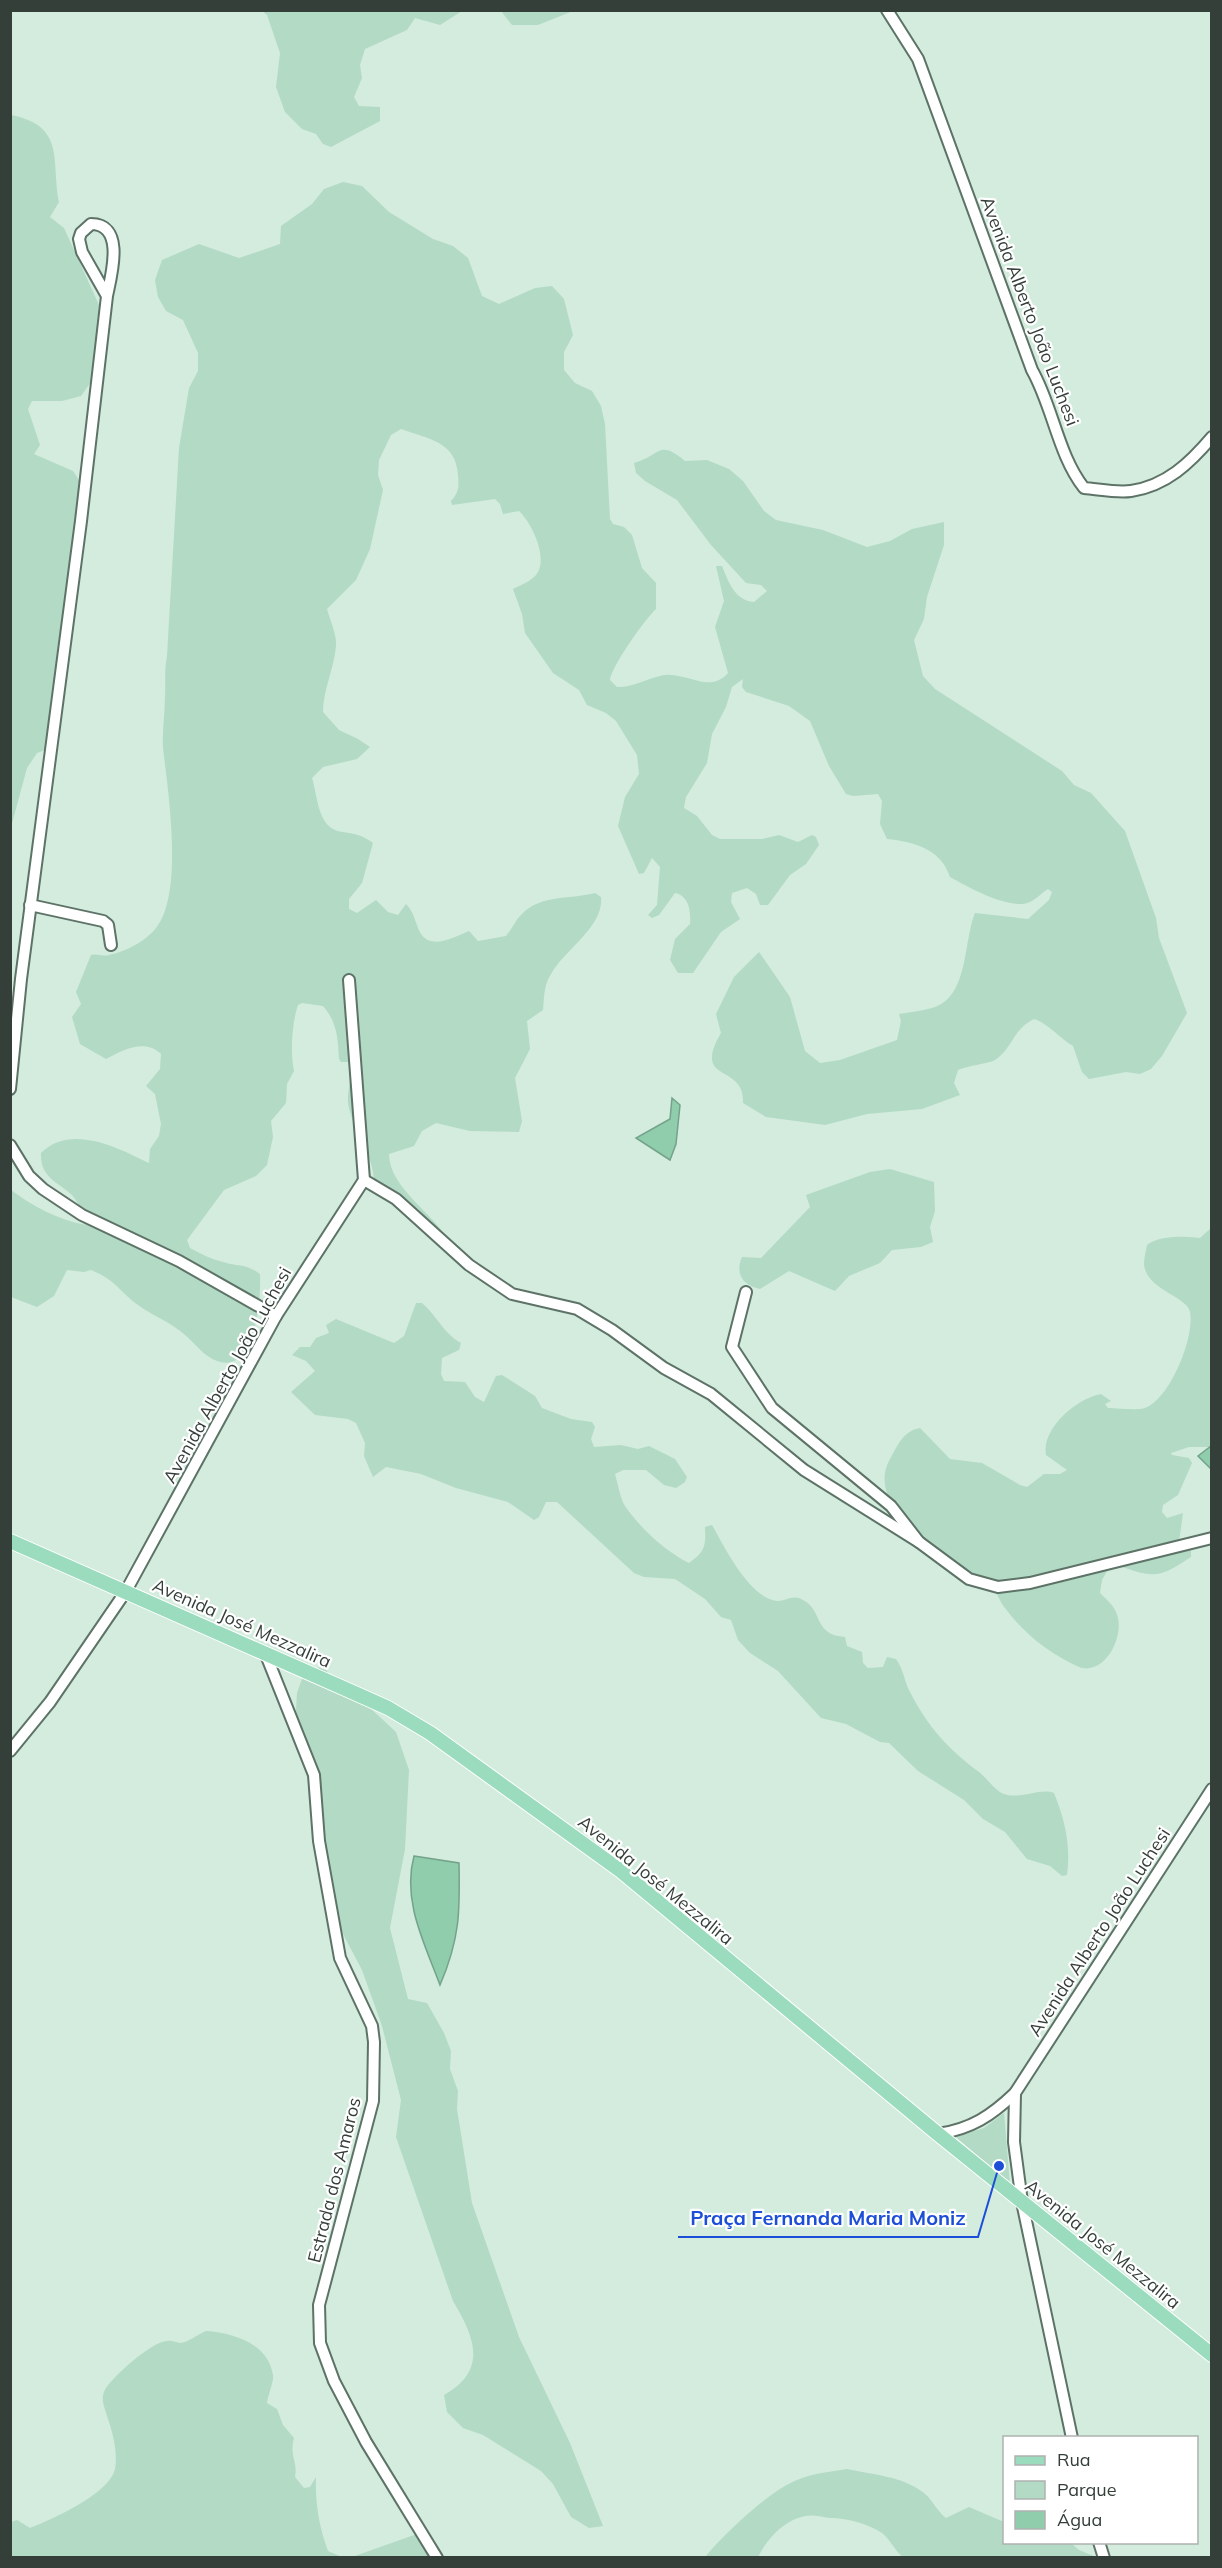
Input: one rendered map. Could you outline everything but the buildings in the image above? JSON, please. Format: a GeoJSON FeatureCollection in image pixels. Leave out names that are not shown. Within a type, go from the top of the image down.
{"type":"FeatureCollection","features":[{"type":"Feature","properties":{"kind":"main road","name":"Avenida José Mezzalira"},"geometry":{"type":"LineString","coordinates":[[10,1541],[388,1708],[430,1733],[621,1871],[938,2134],[1212,2355]]}},
{"type":"Feature","properties":{"kind":"street","name":"Avenida Alberto João Luchesi"},"geometry":{"type":"LineString","coordinates":[[887,10],[918,58],[1032,370],[1045,394],[1073,474],[1084,488],[1130,491],[1165,481],[1190,463],[1212,437]]}},
{"type":"Feature","properties":{"kind":"street"},"geometry":{"type":"LineString","coordinates":[[10,1089],[30,905],[81,521],[107,296],[114,263],[113,243],[105,227],[91,224],[81,232],[79,245],[107,296]]}},
{"type":"Feature","properties":{"kind":"street"},"geometry":{"type":"LineString","coordinates":[[30,905],[104,921],[108,925],[111,945]]}},
{"type":"Feature","properties":{"kind":"street"},"geometry":{"type":"LineString","coordinates":[[349,980],[364,1180],[396,1199],[469,1265],[512,1294],[577,1309],[612,1330],[664,1368],[711,1394],[804,1470],[919,1542],[969,1579],[998,1587],[1030,1583],[1212,1538]]}},
{"type":"Feature","properties":{"kind":"street"},"geometry":{"type":"LineString","coordinates":[[10,1145],[29,1176],[43,1189],[82,1215],[179,1261],[276,1316]]}},
{"type":"Feature","properties":{"kind":"street","name":"Avenida Alberto João Luchesi"},"geometry":{"type":"LineString","coordinates":[[10,1750],[50,1702],[126,1591],[276,1316],[364,1180]]}},
{"type":"Feature","properties":{"kind":"street"},"geometry":{"type":"LineString","coordinates":[[746,1292],[732,1347],[772,1408],[891,1506],[919,1542]]}},
{"type":"Feature","properties":{"kind":"street","name":"Estrada dos Amaros"},"geometry":{"type":"LineString","coordinates":[[266,1655],[314,1775],[319,1841],[340,1958],[372,2026],[374,2042],[374,2101],[320,2305],[320,2343],[334,2381],[366,2442],[436,2558]]}},
{"type":"Feature","properties":{"kind":"street","name":"Avenida Alberto João Luchesi"},"geometry":{"type":"LineString","coordinates":[[1015,2093],[1212,1789]]}},
{"type":"Feature","properties":{"kind":"street"},"geometry":{"type":"LineString","coordinates":[[938,2134],[978,2124],[1015,2093]]}},
{"type":"Feature","properties":{"kind":"street"},"geometry":{"type":"LineString","coordinates":[[1015,2093],[1014,2142],[1022,2202],[1072,2436]]}},
{"type":"Feature","properties":{"kind":"green space"},"geometry":{"type":"Polygon","coordinates":[[[262,11],[462,11],[440,25],[415,18],[407,30],[365,49],[360,65],[362,78],[354,97],[359,106],[380,107],[380,121],[331,147],[323,144],[316,134],[302,129],[285,112],[276,87],[280,53],[267,15],[262,11]]]}},
{"type":"Feature","properties":{"kind":"green space"},"geometry":{"type":"Polygon","coordinates":[[[501,11],[573,11],[538,25],[512,25],[501,11]]]}},
{"type":"Feature","properties":{"kind":"green space"},"geometry":{"type":"Polygon","coordinates":[[[11,115],[29,120],[41,127],[53,147],[59,202],[50,217],[64,228],[99,305],[103,326],[95,376],[81,396],[62,401],[32,401],[28,409],[40,445],[34,454],[73,471],[81,483],[72,577],[52,692],[58,714],[53,747],[37,753],[27,768],[11,827],[11,115]]]}},
{"type":"Feature","properties":{"kind":"green space"},"geometry":{"type":"Polygon","coordinates":[[[343,182],[362,186],[389,212],[433,239],[453,246],[468,258],[482,296],[499,304],[535,288],[552,286],[564,299],[573,335],[564,352],[564,370],[575,383],[592,391],[601,406],[605,424],[610,519],[613,524],[624,527],[632,535],[642,568],[656,583],[656,609],[629,643],[612,674],[610,680],[617,687],[665,675],[701,682],[722,679],[728,673],[715,627],[724,601],[716,566],[722,566],[733,589],[747,601],[754,602],[767,591],[761,585],[746,583],[711,545],[677,500],[645,481],[636,473],[634,463],[664,450],[676,454],[685,461],[707,460],[729,469],[743,481],[764,511],[776,520],[823,530],[867,547],[890,541],[912,529],[944,522],[944,545],[927,597],[924,619],[914,640],[923,676],[935,689],[1062,771],[1074,785],[1091,793],[1125,831],[1156,918],[1159,938],[1187,1013],[1162,1056],[1151,1069],[1140,1074],[1126,1072],[1089,1079],[1082,1072],[1073,1046],[1043,1023],[1034,1019],[1021,1028],[1006,1050],[995,1060],[958,1070],[954,1083],[960,1095],[922,1109],[867,1114],[825,1125],[766,1117],[743,1103],[741,1090],[736,1082],[715,1067],[712,1060],[713,1049],[721,1033],[716,1014],[734,977],[759,952],[790,997],[805,1051],[820,1063],[840,1060],[897,1040],[901,1021],[899,1014],[932,1008],[944,1002],[953,993],[963,968],[975,913],[1028,919],[1049,900],[1052,892],[1048,889],[1023,904],[995,899],[950,877],[940,860],[926,849],[907,842],[887,839],[880,824],[882,801],[878,794],[853,796],[846,794],[829,766],[810,721],[789,706],[746,692],[742,687],[743,679],[732,687],[726,707],[712,734],[707,763],[686,797],[684,808],[697,816],[712,835],[720,839],[762,839],[779,835],[798,842],[812,835],[816,837],[819,845],[806,864],[790,875],[768,905],[760,905],[756,894],[747,888],[732,893],[731,902],[740,919],[721,932],[693,973],[678,973],[670,960],[675,939],[690,924],[688,905],[683,897],[675,893],[659,915],[652,918],[648,915],[657,905],[660,867],[652,858],[644,873],[639,874],[618,826],[625,797],[639,774],[637,755],[616,721],[606,713],[587,705],[579,690],[553,673],[525,633],[522,614],[513,589],[532,579],[539,570],[540,553],[534,533],[519,511],[503,514],[500,504],[495,499],[452,505],[451,501],[457,492],[458,475],[452,455],[439,443],[401,429],[391,435],[379,460],[378,475],[383,490],[370,549],[356,580],[327,609],[336,646],[323,712],[339,730],[370,747],[357,759],[323,767],[312,778],[320,811],[328,825],[334,830],[355,834],[373,843],[362,883],[349,899],[349,909],[357,913],[376,900],[388,912],[398,915],[406,904],[421,934],[426,939],[444,941],[469,931],[478,941],[506,936],[521,915],[538,903],[595,893],[601,897],[600,908],[590,928],[557,965],[549,978],[543,1010],[527,1021],[530,1049],[515,1078],[522,1121],[519,1132],[470,1131],[436,1123],[422,1131],[414,1146],[389,1154],[391,1167],[397,1179],[450,1244],[374,1179],[370,1161],[349,1108],[350,1069],[348,1062],[341,1062],[339,1059],[334,1024],[323,1006],[302,1003],[298,1005],[293,1029],[294,1071],[287,1084],[286,1103],[271,1121],[273,1137],[267,1165],[256,1176],[224,1190],[187,1240],[190,1248],[202,1254],[229,1264],[246,1267],[260,1274],[254,1331],[241,1357],[230,1362],[212,1359],[180,1330],[138,1305],[112,1282],[91,1270],[84,1272],[67,1270],[54,1296],[37,1307],[11,1297],[10,1189],[57,1217],[88,1225],[93,1220],[93,1212],[86,1216],[72,1195],[46,1173],[41,1161],[41,1153],[53,1144],[80,1139],[109,1145],[149,1163],[150,1149],[159,1136],[161,1124],[155,1094],[146,1086],[160,1069],[161,1054],[155,1049],[141,1046],[126,1049],[106,1059],[80,1044],[72,1017],[81,1004],[76,992],[91,955],[115,954],[147,937],[156,928],[165,912],[170,891],[172,841],[163,748],[166,667],[179,448],[189,388],[198,371],[198,353],[183,320],[166,311],[158,297],[155,280],[162,260],[199,244],[239,258],[280,244],[281,226],[312,204],[324,189],[343,182]]]}},
{"type":"Feature","properties":{"kind":"green space"},"geometry":{"type":"Polygon","coordinates":[[[890,1169],[934,1182],[935,1211],[930,1227],[933,1242],[921,1247],[892,1250],[880,1263],[849,1276],[835,1291],[789,1271],[760,1289],[749,1285],[742,1278],[739,1268],[742,1257],[761,1258],[810,1207],[806,1195],[870,1172],[890,1169]]]}},
{"type":"Feature","properties":{"kind":"green space"},"geometry":{"type":"Polygon","coordinates":[[[1211,1228],[1211,1447],[1189,1447],[1171,1453],[1189,1458],[1192,1463],[1178,1495],[1163,1505],[1162,1512],[1167,1518],[1183,1513],[1179,1542],[1191,1551],[1191,1557],[1172,1569],[1157,1574],[1142,1573],[1097,1559],[1107,1571],[1102,1580],[1100,1593],[1115,1610],[1119,1630],[1112,1651],[1105,1659],[1097,1666],[1079,1667],[1058,1656],[1029,1635],[1003,1606],[995,1591],[984,1581],[907,1530],[887,1494],[885,1471],[902,1439],[909,1432],[920,1428],[950,1459],[982,1463],[1027,1487],[1044,1474],[1060,1474],[1067,1470],[1046,1455],[1049,1435],[1063,1416],[1082,1402],[1101,1394],[1111,1401],[1105,1404],[1108,1408],[1145,1408],[1163,1393],[1172,1380],[1185,1351],[1191,1323],[1190,1312],[1182,1301],[1159,1286],[1146,1273],[1144,1264],[1147,1245],[1165,1238],[1200,1238],[1211,1228]]]}},
{"type":"Feature","properties":{"kind":"green space"},"geometry":{"type":"Polygon","coordinates":[[[416,1303],[422,1303],[461,1343],[459,1350],[442,1358],[441,1374],[444,1381],[465,1382],[475,1397],[484,1402],[496,1376],[502,1375],[535,1396],[542,1408],[571,1419],[592,1422],[595,1427],[591,1439],[594,1447],[621,1445],[638,1449],[649,1446],[675,1459],[687,1477],[685,1482],[676,1488],[664,1485],[646,1470],[623,1470],[615,1474],[625,1506],[646,1531],[671,1553],[689,1563],[703,1548],[705,1527],[712,1525],[738,1570],[757,1591],[777,1601],[799,1598],[809,1604],[828,1632],[845,1637],[847,1646],[862,1652],[863,1663],[868,1668],[883,1667],[887,1657],[896,1659],[910,1692],[932,1727],[948,1746],[997,1790],[1010,1795],[1043,1791],[1054,1793],[1066,1833],[1067,1875],[1062,1876],[1050,1866],[1027,1859],[1005,1832],[983,1819],[964,1800],[918,1771],[889,1743],[880,1742],[846,1724],[821,1718],[778,1671],[750,1653],[738,1640],[731,1620],[721,1617],[705,1599],[675,1579],[644,1577],[634,1573],[557,1502],[546,1502],[539,1517],[534,1520],[508,1502],[456,1488],[421,1474],[386,1467],[373,1477],[364,1456],[365,1443],[356,1423],[348,1419],[315,1415],[291,1392],[315,1371],[306,1361],[292,1355],[300,1347],[310,1347],[316,1338],[329,1333],[326,1325],[336,1319],[394,1343],[404,1336],[416,1303]]]}},
{"type":"Feature","properties":{"kind":"green space"},"geometry":{"type":"Polygon","coordinates":[[[323,1666],[336,1683],[369,1707],[396,1732],[409,1770],[405,1849],[390,1928],[408,1999],[427,2003],[451,2051],[450,2069],[458,2091],[457,2109],[472,2203],[519,2337],[570,2443],[603,2526],[589,2528],[571,2517],[553,2484],[541,2471],[483,2435],[463,2428],[447,2412],[444,2395],[467,2375],[472,2364],[473,2352],[467,2328],[453,2301],[396,2137],[401,2100],[382,2026],[362,1970],[343,1934],[323,1878],[325,1842],[320,1787],[300,1731],[296,1711],[297,1693],[304,1673],[323,1666]]]}},
{"type":"Feature","properties":{"kind":"green space"},"geometry":{"type":"Polygon","coordinates":[[[1004,2113],[1010,2184],[956,2137],[984,2128],[1004,2113]]]}},
{"type":"Feature","properties":{"kind":"green space"},"geometry":{"type":"Polygon","coordinates":[[[206,2331],[227,2334],[248,2342],[264,2355],[270,2364],[273,2378],[267,2403],[277,2409],[283,2425],[294,2438],[292,2449],[295,2477],[304,2488],[310,2487],[316,2477],[317,2505],[325,2542],[328,2551],[342,2557],[11,2557],[11,2522],[17,2520],[30,2528],[40,2524],[92,2496],[111,2478],[116,2463],[115,2450],[103,2399],[104,2392],[111,2382],[152,2347],[167,2341],[184,2342],[206,2331]]]}},
{"type":"Feature","properties":{"kind":"green space"},"geometry":{"type":"Polygon","coordinates":[[[847,2469],[887,2477],[915,2487],[927,2495],[946,2518],[969,2507],[1003,2522],[1003,2544],[1072,2544],[1079,2550],[1096,2557],[903,2557],[885,2535],[871,2527],[859,2522],[812,2515],[797,2518],[783,2526],[771,2537],[758,2557],[705,2557],[723,2537],[773,2493],[797,2480],[847,2469]]]}},
{"type":"Feature","properties":{"kind":"green space"},"geometry":{"type":"Polygon","coordinates":[[[417,2534],[426,2546],[428,2557],[349,2558],[417,2534]]]}},
{"type":"Feature","properties":{"kind":"water"},"geometry":{"type":"Polygon","coordinates":[[[672,1098],[680,1105],[676,1144],[670,1160],[636,1138],[670,1119],[672,1098]]]}},
{"type":"Feature","properties":{"kind":"water"},"geometry":{"type":"Polygon","coordinates":[[[1211,1446],[1211,1469],[1198,1456],[1211,1446]]]}},
{"type":"Feature","properties":{"kind":"water"},"geometry":{"type":"Polygon","coordinates":[[[414,1856],[459,1863],[455,1939],[440,1985],[416,1921],[411,1889],[414,1856]]]}},
{"type":"Feature","properties":{"kind":"place","name":"Praça Fernanda Maria Moniz"},"geometry":{"type":"Point","coordinates":[999,2166]}}]}
